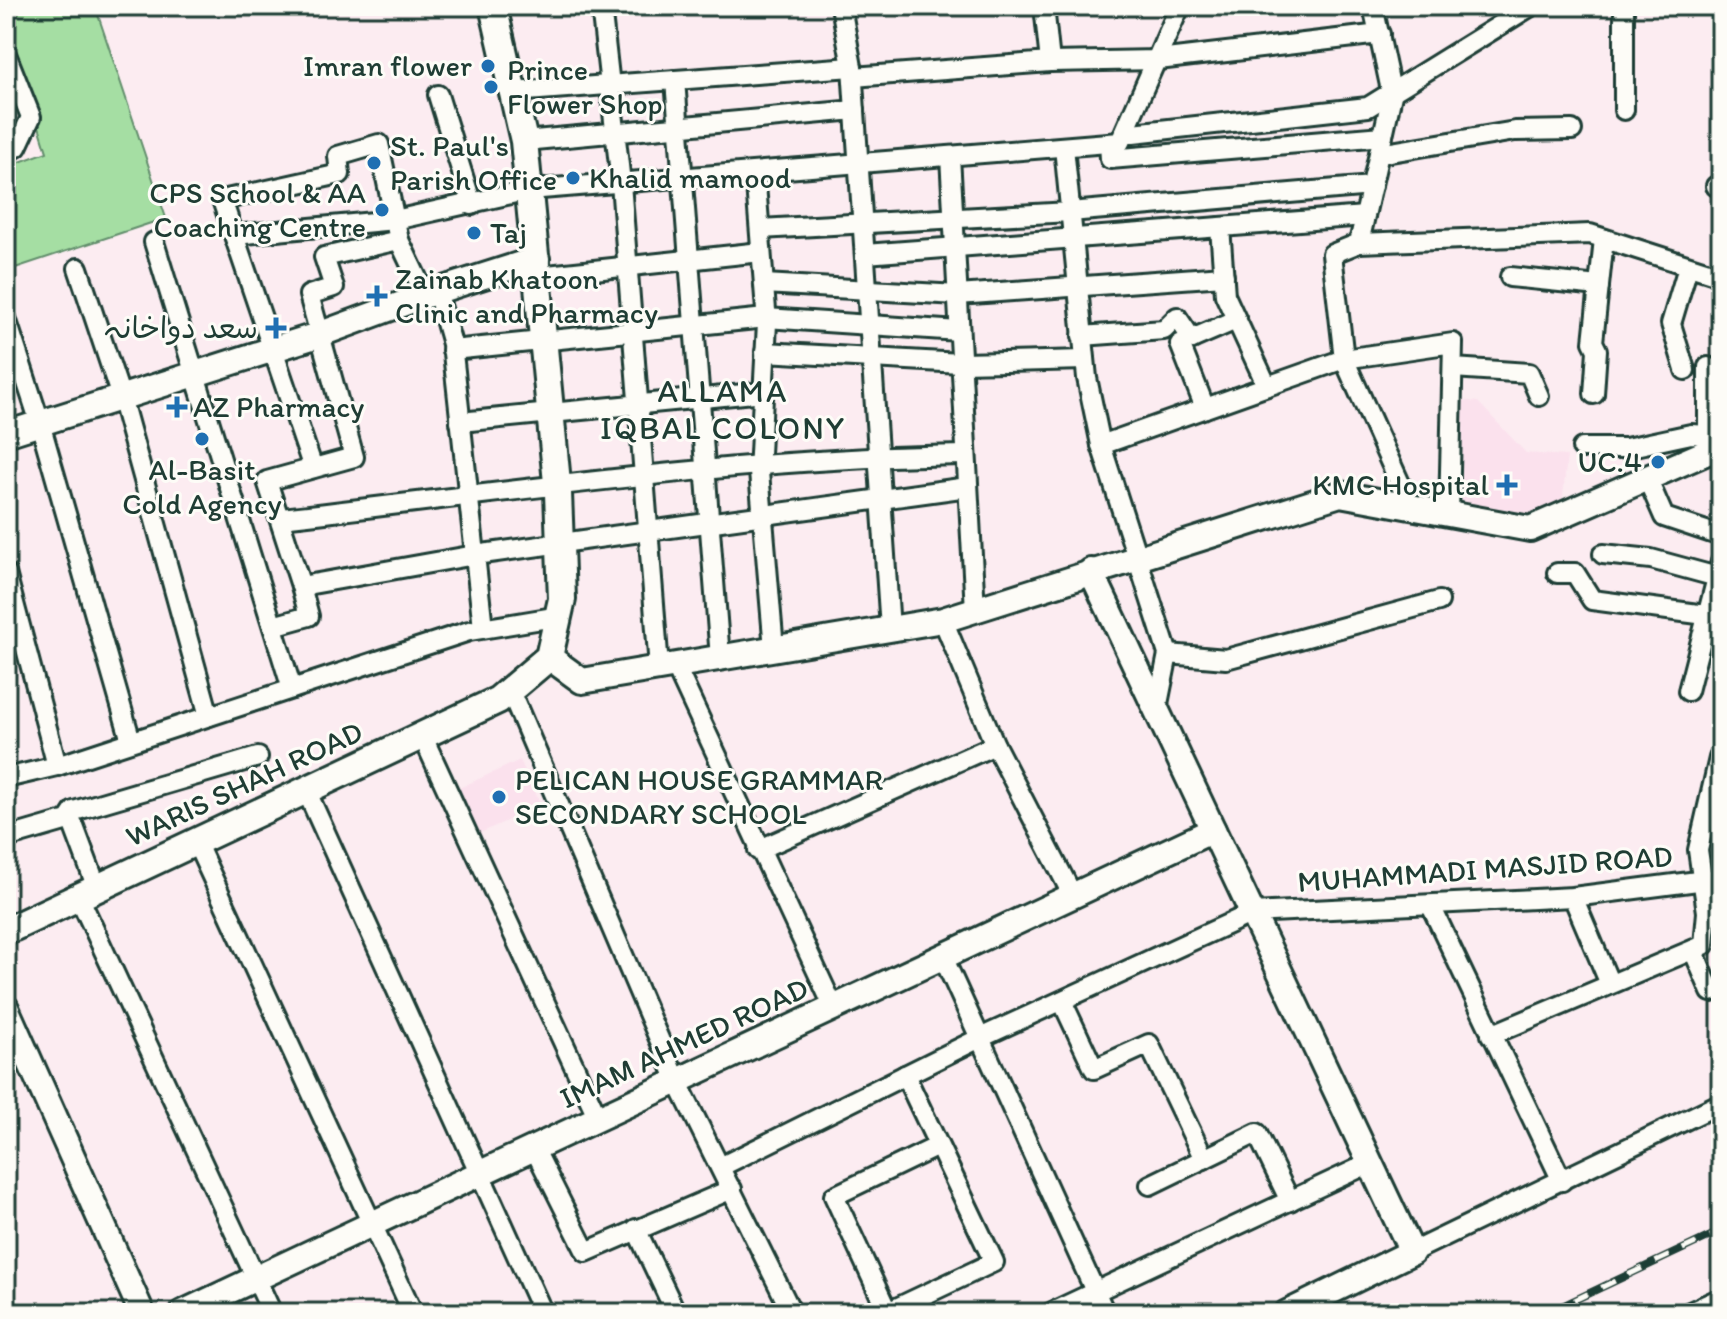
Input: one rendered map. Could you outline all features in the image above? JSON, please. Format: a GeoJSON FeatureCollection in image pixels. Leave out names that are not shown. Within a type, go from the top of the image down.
{"type":"FeatureCollection","features":[{"type":"Feature","properties":{"kind":"main road"},"geometry":{"type":"LineString","coordinates":[[493,6],[524,141],[558,486],[560,616],[549,657]]}},
{"type":"Feature","properties":{"kind":"main road","name":"WARIS SHAH ROAD"},"geometry":{"type":"LineString","coordinates":[[6,931],[509,694],[549,657]]}},
{"type":"Feature","properties":{"kind":"street"},"geometry":{"type":"LineString","coordinates":[[601,6],[621,183],[648,530],[667,667],[834,1008]]}},
{"type":"Feature","properties":{"kind":"street"},"geometry":{"type":"LineString","coordinates":[[841,6],[855,110],[890,629]]}},
{"type":"Feature","properties":{"kind":"street"},"geometry":{"type":"LineString","coordinates":[[1044,6],[1050,62]]}},
{"type":"Feature","properties":{"kind":"street"},"geometry":{"type":"LineString","coordinates":[[1180,6],[1158,60],[1116,139],[1110,159],[1381,145],[1515,131],[1572,130]]}},
{"type":"Feature","properties":{"kind":"street"},"geometry":{"type":"LineString","coordinates":[[1359,243],[1392,95],[1373,6]]}},
{"type":"Feature","properties":{"kind":"street"},"geometry":{"type":"LineString","coordinates":[[234,235],[395,220],[529,190],[1064,147],[1368,107],[1392,95],[1531,6]]}},
{"type":"Feature","properties":{"kind":"street"},"geometry":{"type":"LineString","coordinates":[[1624,6],[1624,110]]}},
{"type":"Feature","properties":{"kind":"street"},"geometry":{"type":"LineString","coordinates":[[513,92],[675,80],[1050,62],[1158,60],[1380,34]]}},
{"type":"Feature","properties":{"kind":"street"},"geometry":{"type":"LineString","coordinates":[[6,54],[31,117],[17,147],[6,152]]}},
{"type":"Feature","properties":{"kind":"street"},"geometry":{"type":"LineString","coordinates":[[675,80],[720,658]]}},
{"type":"Feature","properties":{"kind":"street"},"geometry":{"type":"LineString","coordinates":[[438,95],[472,205]]}},
{"type":"Feature","properties":{"kind":"street"},"geometry":{"type":"LineString","coordinates":[[524,141],[679,124],[855,110]]}},
{"type":"Feature","properties":{"kind":"street"},"geometry":{"type":"LineString","coordinates":[[313,468],[222,200],[340,174],[338,156],[379,144],[399,240],[431,293],[452,350],[483,628]]}},
{"type":"Feature","properties":{"kind":"street"},"geometry":{"type":"LineString","coordinates":[[1064,147],[1082,336],[1101,445],[1168,654],[1157,709]]}},
{"type":"Feature","properties":{"kind":"street"},"geometry":{"type":"LineString","coordinates":[[950,156],[975,610]]}},
{"type":"Feature","properties":{"kind":"street"},"geometry":{"type":"LineString","coordinates":[[755,172],[766,318],[760,464],[774,649]]}},
{"type":"Feature","properties":{"kind":"street"},"geometry":{"type":"LineString","coordinates":[[760,229],[1070,212],[1372,186]]}},
{"type":"Feature","properties":{"kind":"street"},"geometry":{"type":"LineString","coordinates":[[865,254],[1365,216]]}},
{"type":"Feature","properties":{"kind":"street"},"geometry":{"type":"LineString","coordinates":[[1220,227],[1225,295],[1267,386]]}},
{"type":"Feature","properties":{"kind":"street"},"geometry":{"type":"LineString","coordinates":[[1411,508],[1344,359],[1332,254],[1359,243],[1590,234],[1721,276]]}},
{"type":"Feature","properties":{"kind":"street"},"geometry":{"type":"LineString","coordinates":[[1594,394],[1597,350],[1593,342],[1604,239]]}},
{"type":"Feature","properties":{"kind":"street"},"geometry":{"type":"LineString","coordinates":[[273,626],[309,616],[282,518],[267,481],[354,457],[309,295],[334,287],[324,257],[399,240]]}},
{"type":"Feature","properties":{"kind":"street"},"geometry":{"type":"LineString","coordinates":[[154,242],[292,689]]}},
{"type":"Feature","properties":{"kind":"street"},"geometry":{"type":"LineString","coordinates":[[6,434],[318,335],[431,293],[537,268],[627,266],[761,252]]}},
{"type":"Feature","properties":{"kind":"street"},"geometry":{"type":"LineString","coordinates":[[1685,370],[1671,324],[1672,311],[1688,267]]}},
{"type":"Feature","properties":{"kind":"street"},"geometry":{"type":"LineString","coordinates":[[78,268],[121,397],[209,716]]}},
{"type":"Feature","properties":{"kind":"street"},"geometry":{"type":"LineString","coordinates":[[764,284],[958,295],[1224,276]]}},
{"type":"Feature","properties":{"kind":"street"},"geometry":{"type":"LineString","coordinates":[[1510,277],[1599,286]]}},
{"type":"Feature","properties":{"kind":"street"},"geometry":{"type":"LineString","coordinates":[[1082,336],[1164,330],[1177,317],[1192,339]]}},
{"type":"Feature","properties":{"kind":"street"},"geometry":{"type":"LineString","coordinates":[[6,318],[40,423],[131,741]]}},
{"type":"Feature","properties":{"kind":"street"},"geometry":{"type":"LineString","coordinates":[[452,350],[766,318],[959,331]]}},
{"type":"Feature","properties":{"kind":"street"},"geometry":{"type":"LineString","coordinates":[[1205,408],[1180,344],[1236,320]]}},
{"type":"Feature","properties":{"kind":"street"},"geometry":{"type":"LineString","coordinates":[[1101,445],[1344,359],[1453,343],[1449,514]]}},
{"type":"Feature","properties":{"kind":"street"},"geometry":{"type":"LineString","coordinates":[[765,352],[961,363],[1085,360]]}},
{"type":"Feature","properties":{"kind":"street"},"geometry":{"type":"LineString","coordinates":[[1708,367],[1712,444]]}},
{"type":"Feature","properties":{"kind":"street"},"geometry":{"type":"LineString","coordinates":[[1453,368],[1529,373],[1539,396]]}},
{"type":"Feature","properties":{"kind":"street"},"geometry":{"type":"LineString","coordinates":[[460,422],[764,392]]}},
{"type":"Feature","properties":{"kind":"street"},"geometry":{"type":"LineString","coordinates":[[1582,448],[1626,448],[1691,434],[1712,444]]}},
{"type":"Feature","properties":{"kind":"street"},"geometry":{"type":"LineString","coordinates":[[549,657],[582,681],[943,620],[1340,494],[1530,529],[1647,478],[1712,444]]}},
{"type":"Feature","properties":{"kind":"street"},"geometry":{"type":"LineString","coordinates":[[282,518],[760,464],[878,456],[966,455]]}},
{"type":"Feature","properties":{"kind":"street"},"geometry":{"type":"LineString","coordinates":[[1647,478],[1664,517],[1721,536]]}},
{"type":"Feature","properties":{"kind":"street"},"geometry":{"type":"LineString","coordinates":[[301,586],[475,555],[968,487]]}},
{"type":"Feature","properties":{"kind":"street"},"geometry":{"type":"LineString","coordinates":[[1603,554],[1651,559],[1720,573],[1714,616],[1688,691]]}},
{"type":"Feature","properties":{"kind":"street"},"geometry":{"type":"LineString","coordinates":[[1091,571],[1412,1252]]}},
{"type":"Feature","properties":{"kind":"street"},"geometry":{"type":"LineString","coordinates":[[6,573],[57,766]]}},
{"type":"Feature","properties":{"kind":"street"},"geometry":{"type":"LineString","coordinates":[[1557,573],[1575,573],[1592,600],[1714,616]]}},
{"type":"Feature","properties":{"kind":"street"},"geometry":{"type":"LineString","coordinates":[[1168,654],[1226,659],[1439,601]]}},
{"type":"Feature","properties":{"kind":"street"},"geometry":{"type":"LineString","coordinates":[[6,778],[57,766],[483,628],[560,616]]}},
{"type":"Feature","properties":{"kind":"street"},"geometry":{"type":"LineString","coordinates":[[943,620],[995,745],[1073,896]]}},
{"type":"Feature","properties":{"kind":"street"},"geometry":{"type":"LineString","coordinates":[[509,694],[516,704],[677,1081],[722,1166],[792,1313]]}},
{"type":"Feature","properties":{"kind":"street"},"geometry":{"type":"LineString","coordinates":[[422,735],[598,1118]]}},
{"type":"Feature","properties":{"kind":"street"},"geometry":{"type":"LineString","coordinates":[[758,850],[995,745]]}},
{"type":"Feature","properties":{"kind":"street"},"geometry":{"type":"LineString","coordinates":[[6,838],[68,820],[74,811],[258,757]]}},
{"type":"Feature","properties":{"kind":"street"},"geometry":{"type":"LineString","coordinates":[[1491,1035],[1704,945],[1707,912],[1700,881],[1700,834],[1719,758]]}},
{"type":"Feature","properties":{"kind":"street"},"geometry":{"type":"LineString","coordinates":[[306,790],[543,1313]]}},
{"type":"Feature","properties":{"kind":"street"},"geometry":{"type":"LineString","coordinates":[[68,820],[73,824],[88,893],[272,1313]]}},
{"type":"Feature","properties":{"kind":"street","name":"IMAM AHMED ROAD"},"geometry":{"type":"LineString","coordinates":[[182,1313],[1213,830]]}},
{"type":"Feature","properties":{"kind":"street"},"geometry":{"type":"LineString","coordinates":[[196,842],[413,1313]]}},
{"type":"Feature","properties":{"kind":"street","name":"MUHAMMADI MASJID ROAD"},"geometry":{"type":"LineString","coordinates":[[1252,913],[1573,897],[1721,878]]}},
{"type":"Feature","properties":{"kind":"street"},"geometry":{"type":"LineString","coordinates":[[1573,897],[1610,984]]}},
{"type":"Feature","properties":{"kind":"street"},"geometry":{"type":"LineString","coordinates":[[1431,906],[1562,1181]]}},
{"type":"Feature","properties":{"kind":"street"},"geometry":{"type":"LineString","coordinates":[[722,1166],[980,1038],[1252,913]]}},
{"type":"Feature","properties":{"kind":"street"},"geometry":{"type":"LineString","coordinates":[[1693,950],[1711,992],[1721,988]]}},
{"type":"Feature","properties":{"kind":"street"},"geometry":{"type":"LineString","coordinates":[[943,957],[1105,1313]]}},
{"type":"Feature","properties":{"kind":"street"},"geometry":{"type":"LineString","coordinates":[[1062,1001],[1094,1069],[1149,1044],[1204,1159]]}},
{"type":"Feature","properties":{"kind":"street"},"geometry":{"type":"LineString","coordinates":[[6,1008],[142,1313]]}},
{"type":"Feature","properties":{"kind":"street"},"geometry":{"type":"LineString","coordinates":[[905,1075],[994,1262],[888,1313],[834,1196],[938,1146]]}},
{"type":"Feature","properties":{"kind":"street"},"geometry":{"type":"LineString","coordinates":[[1287,1313],[1721,1103]]}},
{"type":"Feature","properties":{"kind":"street"},"geometry":{"type":"LineString","coordinates":[[1150,1185],[1257,1133],[1290,1201]]}},
{"type":"Feature","properties":{"kind":"street"},"geometry":{"type":"LineString","coordinates":[[534,1148],[586,1252],[732,1189]]}},
{"type":"Feature","properties":{"kind":"street"},"geometry":{"type":"LineString","coordinates":[[1050,1313],[1370,1163]]}},
{"type":"Feature","properties":{"kind":"street"},"geometry":{"type":"LineString","coordinates":[[636,1229],[676,1313]]}},
{"type":"Feature","properties":{"kind":"street"},"geometry":{"type":"LineString","coordinates":[[1688,1313],[1721,1298]]}},
{"type":"Feature","properties":{"kind":"shaded area","name":"KMC Hospital"},"geometry":{"type":"Polygon","coordinates":[[[1452,399],[1478,402],[1526,453],[1567,456],[1561,516],[1530,529],[1449,514],[1452,399]]]}},
{"type":"Feature","properties":{"kind":"shaded area","name":"PELICAN HOUSE GRAMMAR SECONDARY SCHOOL"},"geometry":{"type":"Polygon","coordinates":[[[520,760],[541,805],[478,834],[457,789],[520,760]]]}},
{"type":"Feature","properties":{"kind":"green space"},"geometry":{"type":"Polygon","coordinates":[[[6,6],[95,6],[166,218],[6,271],[6,167],[47,152],[6,20],[6,6]]]}},
{"type":"Feature","properties":{"kind":"railway"},"geometry":{"type":"LineString","coordinates":[[1547,1313],[1721,1231]]}},
{"type":"Feature","properties":{"kind":"place","name":"Imran flower"},"geometry":{"type":"Point","coordinates":[488,66]}},
{"type":"Feature","properties":{"kind":"place","name":"Prince Flower Shop"},"geometry":{"type":"Point","coordinates":[491,87]}},
{"type":"Feature","properties":{"kind":"place","name":"St. Paul's Parish Office"},"geometry":{"type":"Point","coordinates":[374,163]}},
{"type":"Feature","properties":{"kind":"place","name":"Khalid mamood"},"geometry":{"type":"Point","coordinates":[573,178]}},
{"type":"Feature","properties":{"kind":"place","name":"CPS School & AA Coaching Centre"},"geometry":{"type":"Point","coordinates":[382,210]}},
{"type":"Feature","properties":{"kind":"place","name":"Taj"},"geometry":{"type":"Point","coordinates":[474,233]}},
{"type":"Feature","properties":{"kind":"place","name":"Zainab Khatoon Clinic and Pharmacy"},"geometry":{"type":"Point","coordinates":[377,296]}},
{"type":"Feature","properties":{"kind":"place","name":"سعد دواخانہ"},"geometry":{"type":"Point","coordinates":[276,328]}},
{"type":"Feature","properties":{"kind":"place","name":"AZ Pharmacy"},"geometry":{"type":"Point","coordinates":[177,407]}},
{"type":"Feature","properties":{"kind":"place","name":"Al-Basit Cold Agency"},"geometry":{"type":"Point","coordinates":[202,439]}},
{"type":"Feature","properties":{"kind":"place","name":"UC.4"},"geometry":{"type":"Point","coordinates":[1658,462]}},
{"type":"Feature","properties":{"kind":"place","name":"KMC Hospital"},"geometry":{"type":"Point","coordinates":[1507,485]}},
{"type":"Feature","properties":{"kind":"place","name":"PELICAN HOUSE GRAMMAR SECONDARY SCHOOL"},"geometry":{"type":"Point","coordinates":[499,797]}},
{"type":"Feature","properties":{"kind":"district","name":"ALLAMA IQBAL COLONY"},"geometry":{"type":"Point","coordinates":[723,410]}}]}
